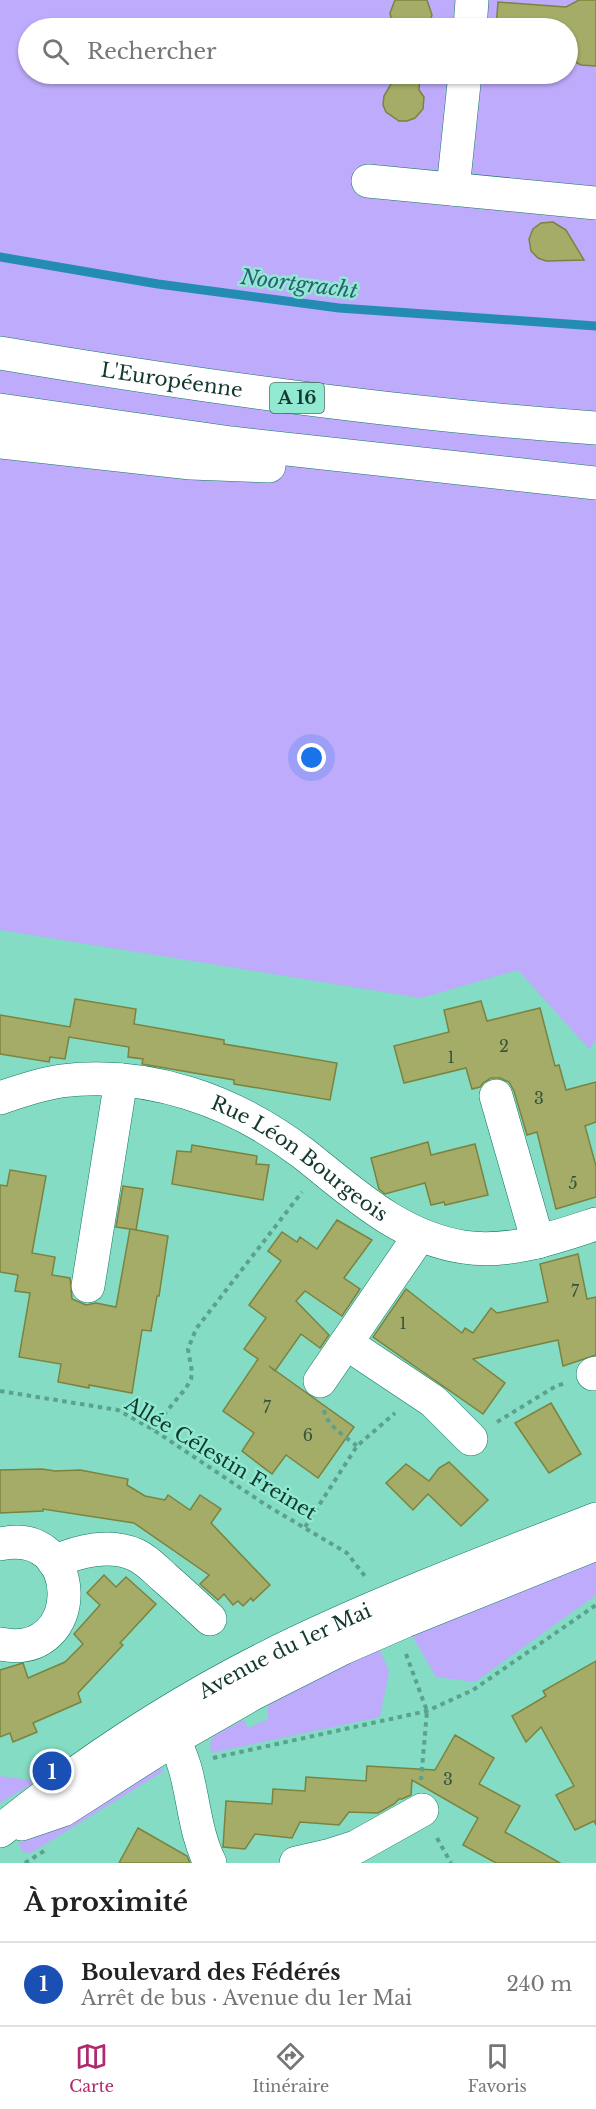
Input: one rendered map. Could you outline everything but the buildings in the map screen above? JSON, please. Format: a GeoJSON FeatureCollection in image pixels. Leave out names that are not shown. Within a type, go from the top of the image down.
{"type":"FeatureCollection","features":[{"type":"Feature","properties":{"kind":"main road"},"geometry":{"type":"LineString","coordinates":[[471,18],[472,0]]}},
{"type":"Feature","properties":{"kind":"main road"},"geometry":{"type":"LineString","coordinates":[[453,189],[464,84]]}},
{"type":"Feature","properties":{"kind":"main road"},"geometry":{"type":"LineString","coordinates":[[368,181],[596,203]]}},
{"type":"Feature","properties":{"kind":"main road","name":"L'Européenne"},"geometry":{"type":"LineString","coordinates":[[0,353],[121,373],[293,397],[461,416],[596,428]]}},
{"type":"Feature","properties":{"kind":"main road"},"geometry":{"type":"LineString","coordinates":[[0,410],[211,440],[596,483]]}},
{"type":"Feature","properties":{"kind":"main road"},"geometry":{"type":"LineString","coordinates":[[0,442],[155,460],[227,465],[435,466]]}},
{"type":"Feature","properties":{"kind":"main road"},"geometry":{"type":"LineString","coordinates":[[88,1286],[121,1080]]}},
{"type":"Feature","properties":{"kind":"main road","name":"Rue Léon Bourgeois"},"geometry":{"type":"LineString","coordinates":[[0,1098],[62,1081],[121,1080],[186,1092],[232,1109],[270,1130],[370,1206],[399,1225],[420,1235],[465,1247],[504,1247],[537,1242],[596,1224]]}},
{"type":"Feature","properties":{"kind":"main road"},"geometry":{"type":"LineString","coordinates":[[495,1096],[537,1242]]}},
{"type":"Feature","properties":{"kind":"main road"},"geometry":{"type":"LineString","coordinates":[[320,1381],[420,1235]]}},
{"type":"Feature","properties":{"kind":"main road"},"geometry":{"type":"LineString","coordinates":[[346,1343],[420,1391],[471,1439]]}},
{"type":"Feature","properties":{"kind":"main road","name":"Avenue du 1er Mai"},"geometry":{"type":"LineString","coordinates":[[168,1728],[237,1673],[297,1642],[596,1518]]}},
{"type":"Feature","properties":{"kind":"main road"},"geometry":{"type":"LineString","coordinates":[[0,1544],[18,1542],[32,1545],[44,1552],[61,1574],[65,1594],[58,1621],[49,1632],[38,1640],[18,1646],[0,1644]]}},
{"type":"Feature","properties":{"kind":"main road","name":"Avenue du 1er Mai"},"geometry":{"type":"LineString","coordinates":[[168,1728],[254,1693],[342,1648],[596,1544]]}},
{"type":"Feature","properties":{"kind":"main road"},"geometry":{"type":"LineString","coordinates":[[54,1562],[69,1555],[100,1550],[137,1555],[210,1619]]}},
{"type":"Feature","properties":{"kind":"main road"},"geometry":{"type":"LineString","coordinates":[[168,1728],[185,1767],[199,1831],[210,1863]]}},
{"type":"Feature","properties":{"kind":"main road"},"geometry":{"type":"LineString","coordinates":[[296,1863],[345,1851],[361,1855],[422,1810]]}},
{"type":"Feature","properties":{"kind":"path"},"geometry":{"type":"LineString","coordinates":[[152,1430],[191,1379],[188,1349],[196,1329],[320,1167]]}},
{"type":"Feature","properties":{"kind":"path"},"geometry":{"type":"LineString","coordinates":[[471,1439],[556,1386],[595,1374]]}},
{"type":"Feature","properties":{"kind":"path"},"geometry":{"type":"LineString","coordinates":[[320,1381],[325,1415],[357,1446]]}},
{"type":"Feature","properties":{"kind":"path","name":"Allée Célestin Freinet"},"geometry":{"type":"LineString","coordinates":[[0,1391],[118,1410],[266,1505],[347,1553],[371,1584]]}},
{"type":"Feature","properties":{"kind":"path"},"geometry":{"type":"LineString","coordinates":[[305,1527],[357,1446],[420,1391]]}},
{"type":"Feature","properties":{"kind":"path"},"geometry":{"type":"LineString","coordinates":[[405,1650],[427,1711],[473,1690],[596,1605]]}},
{"type":"Feature","properties":{"kind":"shaded area"},"geometry":{"type":"Polygon","coordinates":[[[0,0],[596,0],[596,1040],[589,1049],[518,970],[421,998],[0,930],[0,0]]]}},
{"type":"Feature","properties":{"kind":"shaded area"},"geometry":{"type":"Polygon","coordinates":[[[596,1553],[596,1595],[475,1682],[436,1677],[409,1630],[596,1553]]]}},
{"type":"Feature","properties":{"kind":"shaded area"},"geometry":{"type":"Polygon","coordinates":[[[376,1640],[389,1672],[380,1717],[211,1753],[210,1742],[215,1735],[244,1720],[248,1728],[268,1719],[268,1695],[376,1640]]]}},
{"type":"Feature","properties":{"kind":"shaded area"},"geometry":{"type":"Polygon","coordinates":[[[153,1763],[164,1771],[31,1853],[23,1852],[18,1843],[64,1820],[153,1763]]]}},
{"type":"Feature","properties":{"kind":"shaded area"},"geometry":{"type":"Polygon","coordinates":[[[0,1776],[37,1781],[0,1803],[0,1776]]]}},
{"type":"Feature","properties":{"kind":"waterway","name":"Noortgracht"},"geometry":{"type":"LineString","coordinates":[[0,257],[158,284],[339,308],[596,326]]}},
{"type":"Feature","properties":{"kind":"place","name":"Boulevard des Fédérés"},"geometry":{"type":"Point","coordinates":[52,1771]}}]}
